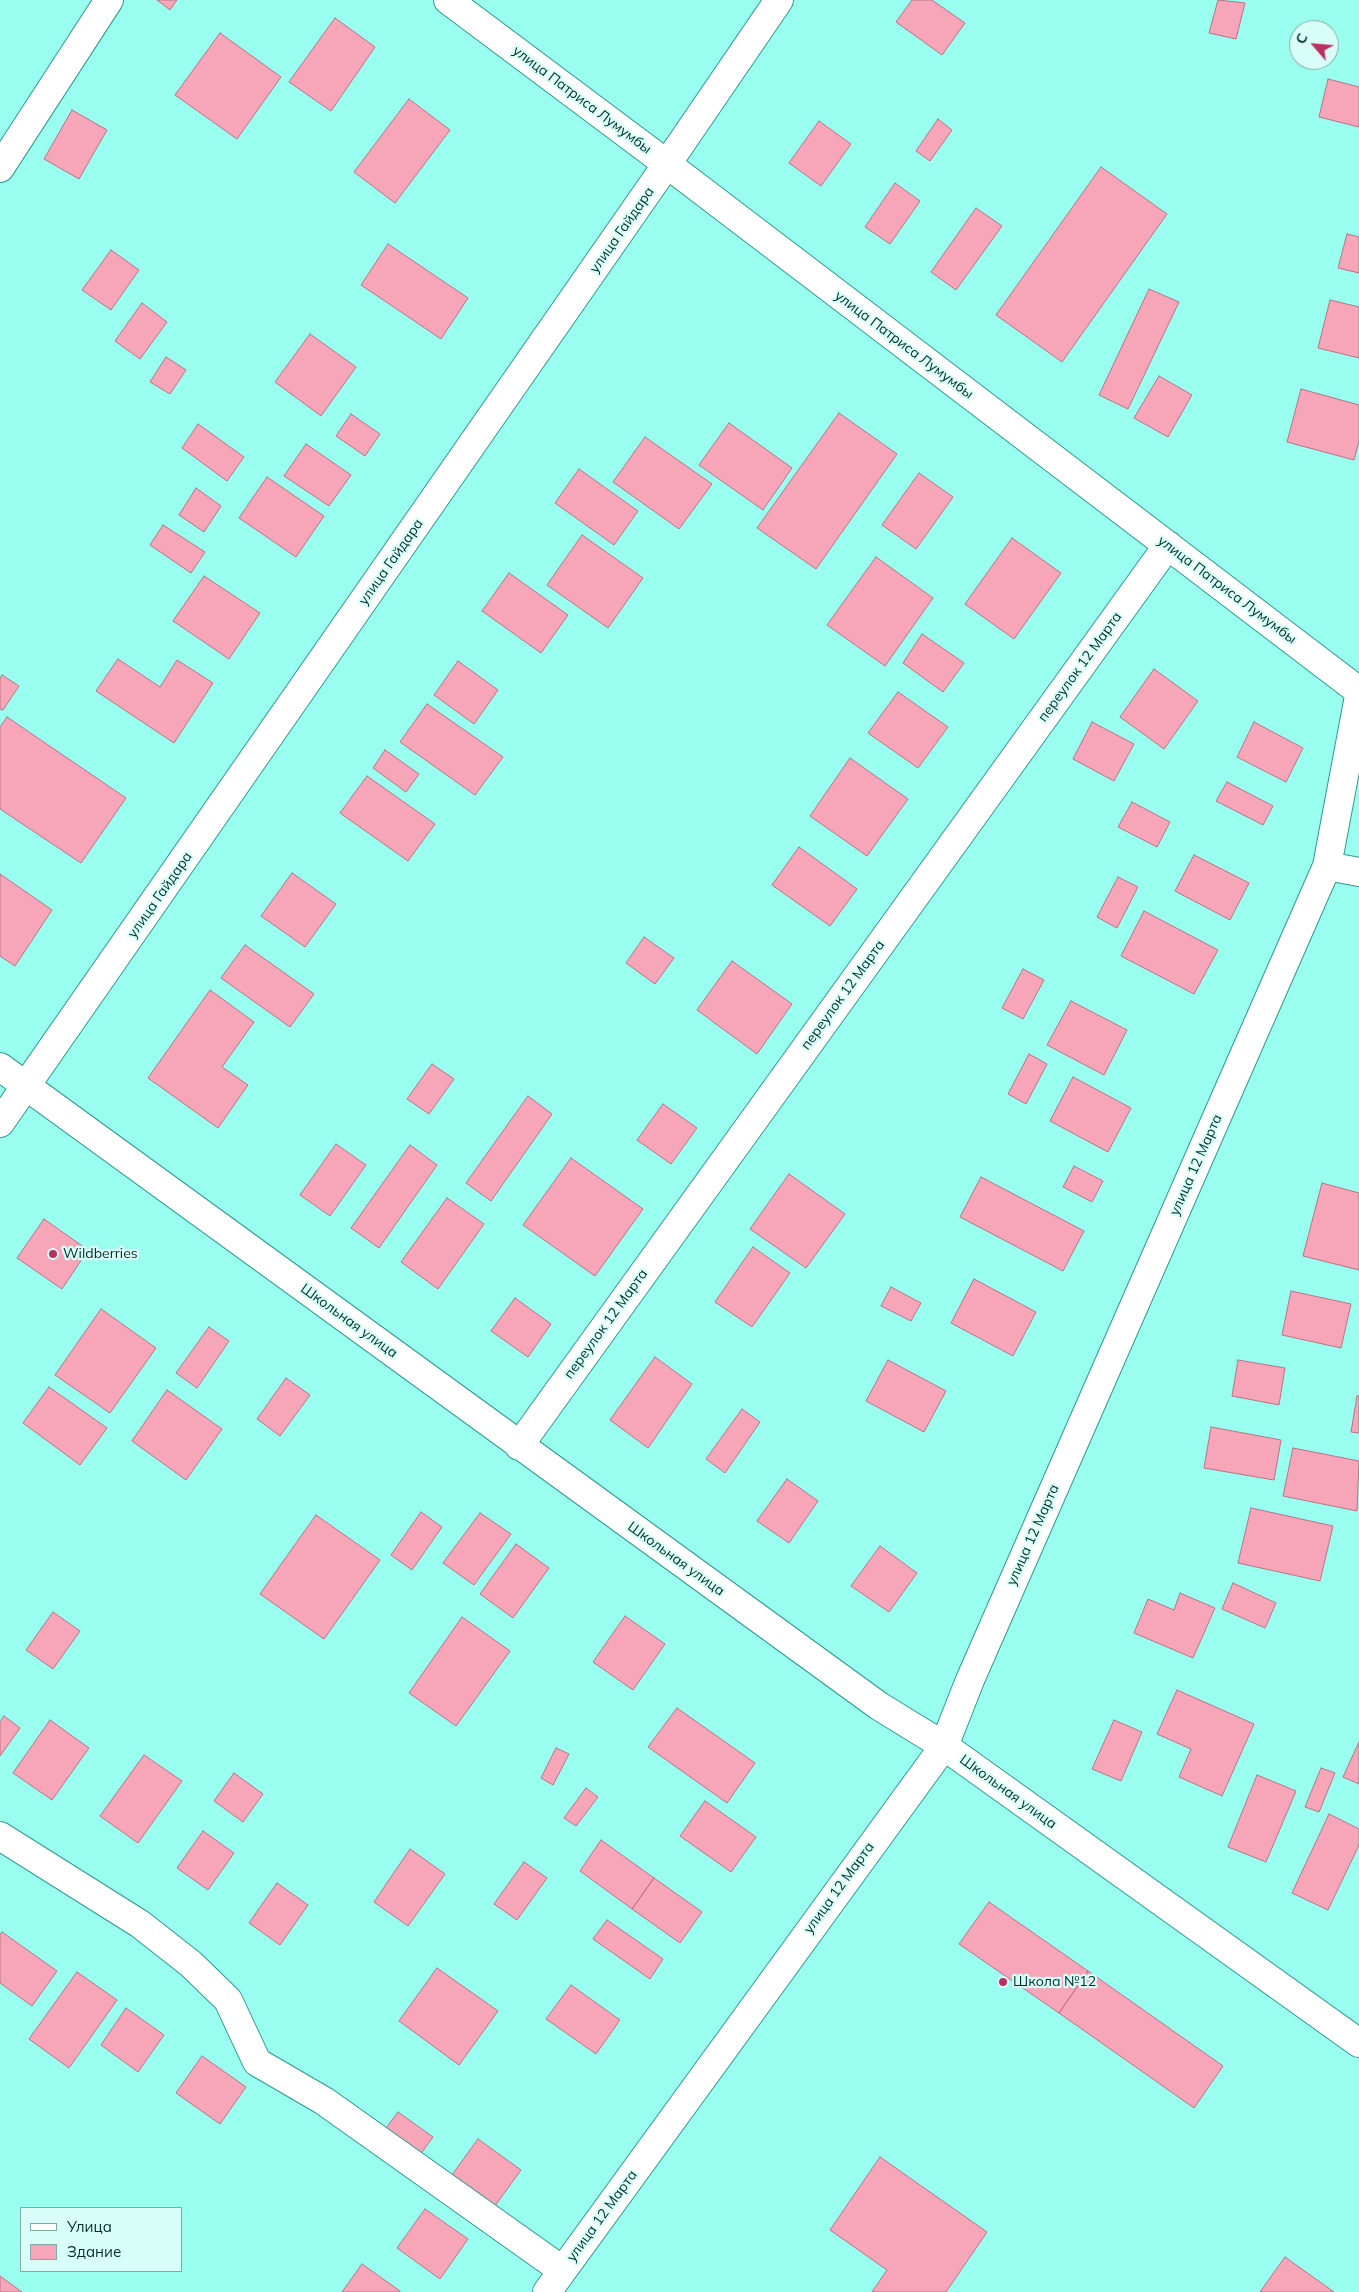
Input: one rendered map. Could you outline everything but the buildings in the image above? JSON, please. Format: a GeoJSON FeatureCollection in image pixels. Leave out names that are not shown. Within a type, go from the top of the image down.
{"type":"FeatureCollection","features":[{"type":"Feature","properties":{"kind":"street"},"geometry":{"type":"LineString","coordinates":[[0,168],[109,0]]}},
{"type":"Feature","properties":{"kind":"street","name":"улица Патриса Лумумбы"},"geometry":{"type":"LineString","coordinates":[[448,0],[667,164],[1359,691]]}},
{"type":"Feature","properties":{"kind":"street","name":"улица Гайдара"},"geometry":{"type":"LineString","coordinates":[[0,1123],[779,0]]}},
{"type":"Feature","properties":{"kind":"street","name":"переулок 12 Марта"},"geometry":{"type":"LineString","coordinates":[[519,1446],[1168,545]]}},
{"type":"Feature","properties":{"kind":"street","name":"улица 12 Марта"},"geometry":{"type":"LineString","coordinates":[[547,2292],[944,1746],[970,1680],[1327,866],[1359,696]]}},
{"type":"Feature","properties":{"kind":"street"},"geometry":{"type":"LineString","coordinates":[[1327,866],[1359,872]]}},
{"type":"Feature","properties":{"kind":"street","name":"Школьная улица"},"geometry":{"type":"LineString","coordinates":[[0,1067],[879,1706],[944,1746],[1359,2043]]}},
{"type":"Feature","properties":{"kind":"street"},"geometry":{"type":"LineString","coordinates":[[0,1836],[140,1924],[191,1964],[228,2000],[257,2062],[324,2101],[562,2270]]}},
{"type":"Feature","properties":{"kind":"place","name":"Wildberries"},"geometry":{"type":"Point","coordinates":[53,1254]}},
{"type":"Feature","properties":{"kind":"place","name":"Школа №12"},"geometry":{"type":"Point","coordinates":[1003,1982]}}]}
